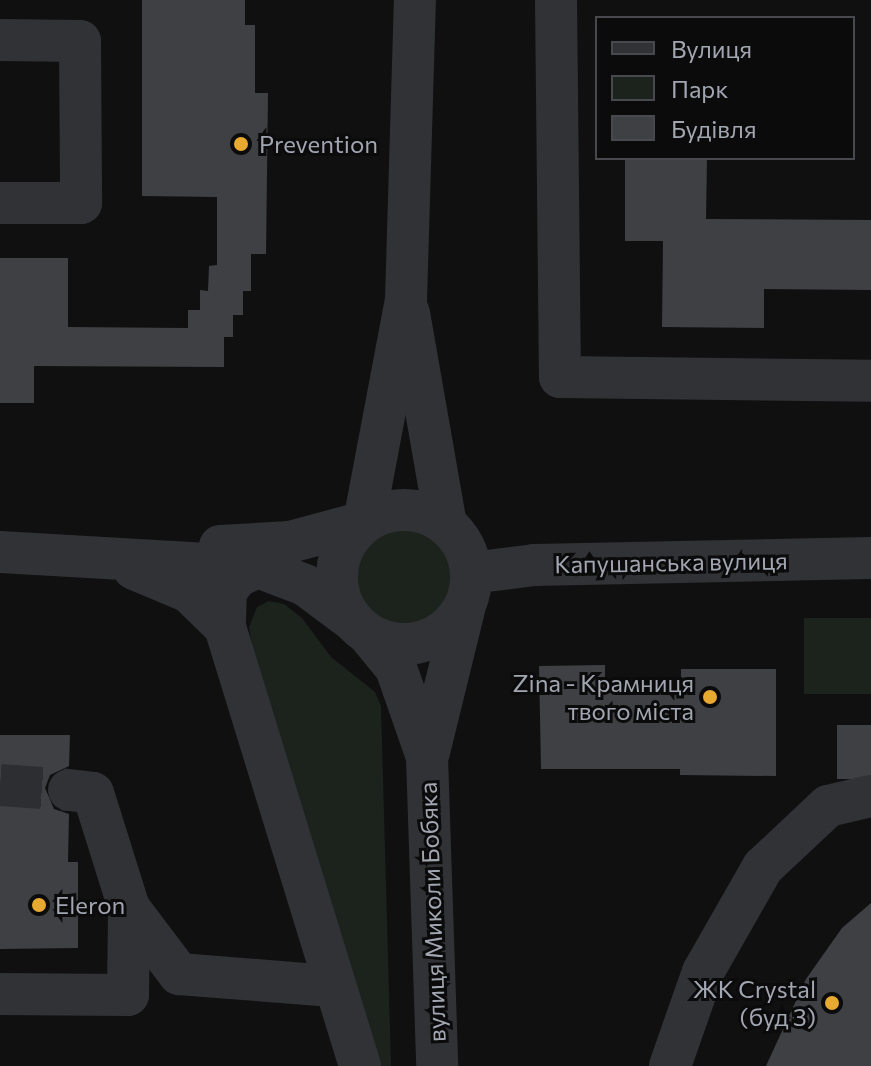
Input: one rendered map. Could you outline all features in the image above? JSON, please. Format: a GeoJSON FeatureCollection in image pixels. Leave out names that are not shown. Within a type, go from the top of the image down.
{"type":"FeatureCollection","features":[{"type":"Feature","properties":{"kind":"street"},"geometry":{"type":"LineString","coordinates":[[360,627],[342,601],[338,564],[345,546],[364,522],[406,300],[415,0]]}},
{"type":"Feature","properties":{"kind":"street"},"geometry":{"type":"LineString","coordinates":[[556,0],[560,377],[871,381]]}},
{"type":"Feature","properties":{"kind":"street"},"geometry":{"type":"LineString","coordinates":[[0,40],[80,41],[81,188],[81,203],[0,203]]}},
{"type":"Feature","properties":{"kind":"street"},"geometry":{"type":"LineString","coordinates":[[84,553],[258,567],[305,585],[360,627],[411,644],[433,637],[467,591],[467,555],[446,525],[406,300]]}},
{"type":"Feature","properties":{"kind":"street"},"geometry":{"type":"LineString","coordinates":[[0,552],[84,553],[290,542],[406,510],[446,525]]}},
{"type":"Feature","properties":{"kind":"street"},"geometry":{"type":"LineString","coordinates":[[84,553],[165,579],[189,592],[225,627]]}},
{"type":"Feature","properties":{"kind":"street","name":"Капушанська вулиця"},"geometry":{"type":"LineString","coordinates":[[467,591],[549,565],[871,558]]}},
{"type":"Feature","properties":{"kind":"street"},"geometry":{"type":"LineString","coordinates":[[258,567],[238,576],[226,591],[225,627],[360,1066]]}},
{"type":"Feature","properties":{"kind":"street","name":"вулиця Миколи Бобяка"},"geometry":{"type":"LineString","coordinates":[[437,1066],[427,757],[467,591]]}},
{"type":"Feature","properties":{"kind":"street","name":"вулиця Миколи Бобяка"},"geometry":{"type":"LineString","coordinates":[[360,627],[396,668],[427,757]]}},
{"type":"Feature","properties":{"kind":"street"},"geometry":{"type":"LineString","coordinates":[[0,994],[128,995],[129,908],[93,793],[69,790]]}},
{"type":"Feature","properties":{"kind":"street"},"geometry":{"type":"LineString","coordinates":[[670,1066],[703,972],[763,867],[828,806],[871,796]]}},
{"type":"Feature","properties":{"kind":"street"},"geometry":{"type":"LineString","coordinates":[[129,908],[179,974],[333,986]]}},
{"type":"Feature","properties":{"kind":"green space"},"geometry":{"type":"Polygon","coordinates":[[[404,524],[424,528],[441,540],[453,557],[457,577],[453,597],[441,614],[424,626],[404,630],[384,626],[367,614],[355,597],[351,577],[355,557],[367,540],[384,528],[404,524]]]}},
{"type":"Feature","properties":{"kind":"green space"},"geometry":{"type":"Polygon","coordinates":[[[269,601],[284,604],[302,618],[331,657],[375,692],[381,706],[391,1066],[373,1066],[253,651],[249,627],[257,607],[269,601]]]}},
{"type":"Feature","properties":{"kind":"green space"},"geometry":{"type":"Polygon","coordinates":[[[804,618],[871,618],[871,694],[804,694],[804,618]]]}},
{"type":"Feature","properties":{"kind":"building"},"geometry":{"type":"Polygon","coordinates":[[[142,0],[245,0],[245,25],[255,25],[255,93],[268,93],[266,254],[251,254],[251,291],[243,291],[243,315],[233,315],[233,337],[224,337],[224,367],[34,366],[34,403],[0,403],[0,258],[68,258],[68,327],[188,328],[188,310],[200,310],[200,290],[208,291],[209,266],[217,265],[217,197],[142,196],[142,0]]]}},
{"type":"Feature","properties":{"kind":"building"},"geometry":{"type":"Polygon","coordinates":[[[625,160],[707,160],[706,219],[871,220],[871,290],[764,289],[764,328],[662,327],[663,241],[625,241],[625,160]]]}},
{"type":"Feature","properties":{"kind":"building"},"geometry":{"type":"Polygon","coordinates":[[[605,665],[605,681],[681,681],[681,669],[776,669],[776,776],[680,775],[680,769],[541,769],[539,666],[605,665]]]}},
{"type":"Feature","properties":{"kind":"building"},"geometry":{"type":"Polygon","coordinates":[[[837,725],[871,725],[871,779],[837,779],[837,725]]]}},
{"type":"Feature","properties":{"kind":"building"},"geometry":{"type":"Polygon","coordinates":[[[0,735],[70,735],[69,766],[50,775],[45,788],[54,809],[69,814],[68,862],[78,862],[78,948],[0,949],[0,735]]]}},
{"type":"Feature","properties":{"kind":"building","name":"ЖК Crystal (буд 3)"},"geometry":{"type":"Polygon","coordinates":[[[871,903],[871,1066],[766,1066],[806,979],[842,928],[871,903]]]}},
{"type":"Feature","properties":{"kind":"tunnel"},"geometry":{"type":"LineString","coordinates":[[0,785],[69,790]]}},
{"type":"Feature","properties":{"kind":"place","name":"Prevention"},"geometry":{"type":"Point","coordinates":[241,144]}},
{"type":"Feature","properties":{"kind":"place","name":"Zina - Крамниця твого міста"},"geometry":{"type":"Point","coordinates":[710,697]}},
{"type":"Feature","properties":{"kind":"place","name":"Eleron"},"geometry":{"type":"Point","coordinates":[39,905]}},
{"type":"Feature","properties":{"kind":"place","name":"ЖК Crystal (буд 3)"},"geometry":{"type":"Point","coordinates":[832,1003]}}]}
